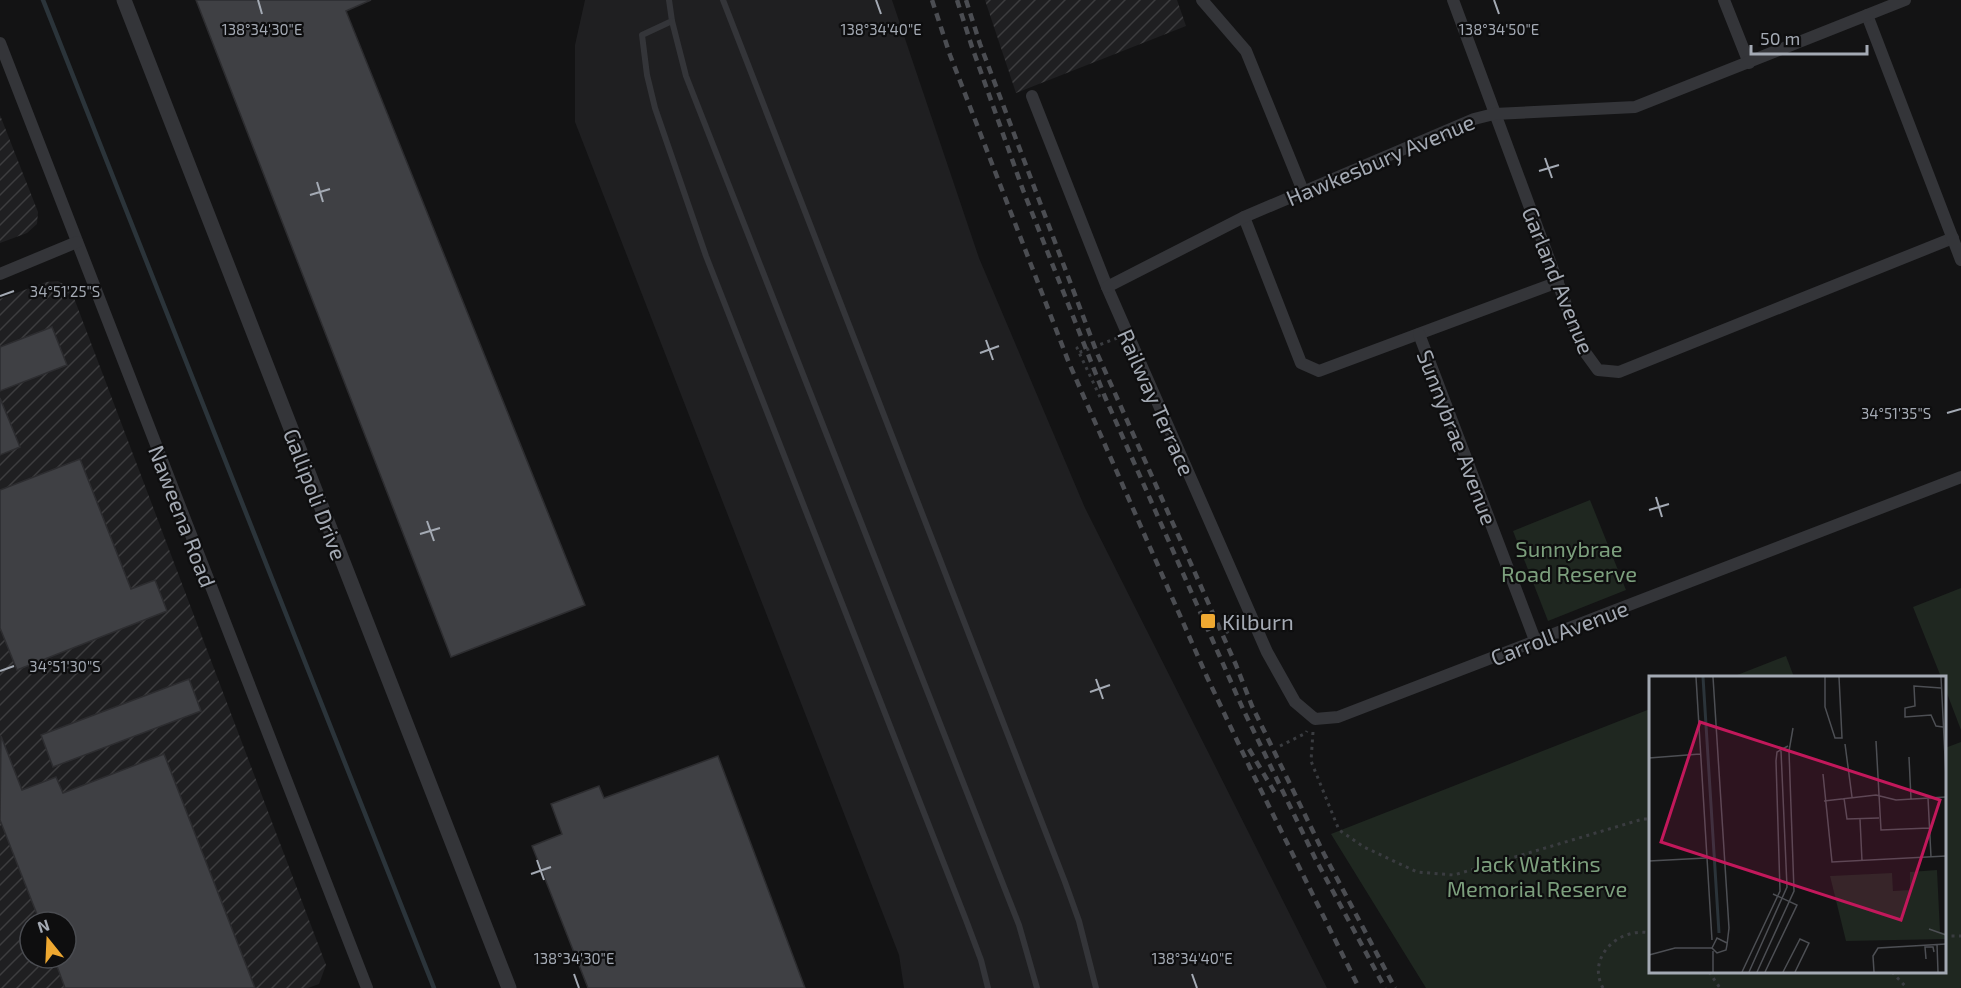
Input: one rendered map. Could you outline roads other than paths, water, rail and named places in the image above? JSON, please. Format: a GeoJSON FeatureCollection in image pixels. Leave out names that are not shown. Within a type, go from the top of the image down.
{"type":"FeatureCollection","features":[{"type":"Feature","properties":{"kind":"street","name":"Gallipoli Drive"},"geometry":{"type":"LineString","coordinates":[[124,0],[509,988]]}},
{"type":"Feature","properties":{"kind":"street"},"geometry":{"type":"LineString","coordinates":[[1202,0],[1246,51],[1303,191]]}},
{"type":"Feature","properties":{"kind":"street","name":"Garland Avenue"},"geometry":{"type":"LineString","coordinates":[[1453,0],[1582,348],[1598,370],[1619,372],[1953,238]]}},
{"type":"Feature","properties":{"kind":"street"},"geometry":{"type":"LineString","coordinates":[[1724,0],[1749,63]]}},
{"type":"Feature","properties":{"kind":"street","name":"Hawkesbury Avenue"},"geometry":{"type":"LineString","coordinates":[[1107,287],[1244,217],[1474,119],[1494,114],[1635,107],[1905,0]]}},
{"type":"Feature","properties":{"kind":"street"},"geometry":{"type":"LineString","coordinates":[[1867,15],[1961,260]]}},
{"type":"Feature","properties":{"kind":"street","name":"Naweena Road"},"geometry":{"type":"LineString","coordinates":[[0,43],[367,988]]}},
{"type":"Feature","properties":{"kind":"street","name":"Railway Terrace"},"geometry":{"type":"LineString","coordinates":[[1032,96],[1107,287],[1267,652],[1295,702],[1315,719]]}},
{"type":"Feature","properties":{"kind":"street"},"geometry":{"type":"LineString","coordinates":[[1244,217],[1301,363],[1319,371],[1558,282]]}},
{"type":"Feature","properties":{"kind":"street"},"geometry":{"type":"LineString","coordinates":[[0,274],[73,246],[77,242]]}},
{"type":"Feature","properties":{"kind":"street","name":"Sunnybrae Avenue"},"geometry":{"type":"LineString","coordinates":[[1419,334],[1535,640]]}},
{"type":"Feature","properties":{"kind":"street","name":"Carroll Avenue"},"geometry":{"type":"LineString","coordinates":[[1315,719],[1338,717],[1961,477]]}},
{"type":"Feature","properties":{"kind":"lane"},"geometry":{"type":"LineString","coordinates":[[669,0],[686,76],[1019,926],[1037,988]]}},
{"type":"Feature","properties":{"kind":"lane"},"geometry":{"type":"LineString","coordinates":[[723,0],[1065,882],[1082,932],[1096,988]]}},
{"type":"Feature","properties":{"kind":"lane"},"geometry":{"type":"LineString","coordinates":[[672,21],[642,35],[646,75],[664,136],[706,255],[962,909],[981,960],[988,988]]}},
{"type":"Feature","properties":{"kind":"waterway"},"geometry":{"type":"LineString","coordinates":[[43,0],[434,988]]}},
{"type":"Feature","properties":{"kind":"railway"},"geometry":{"type":"LineString","coordinates":[[932,0],[950,55],[1069,363],[1207,677],[1359,988]]}},
{"type":"Feature","properties":{"kind":"railway"},"geometry":{"type":"LineString","coordinates":[[957,0],[1023,190],[1105,397],[1243,709],[1315,858],[1385,988]]}},
{"type":"Feature","properties":{"kind":"railway"},"geometry":{"type":"LineString","coordinates":[[966,0],[980,44],[1097,353],[1236,665],[1252,706],[1324,854],[1395,988]]}},
{"type":"Feature","properties":{"kind":"railway"},"geometry":{"type":"LineString","coordinates":[[1249,749],[1275,793]]}},
{"type":"Feature","properties":{"kind":"place","name":"Kilburn"},"geometry":{"type":"Point","coordinates":[1208,621]}},
{"type":"Feature","properties":{"kind":"park label","name":"Sunnybrae Road Reserve"},"geometry":{"type":"Point","coordinates":[1569,560]}},
{"type":"Feature","properties":{"kind":"park label","name":"Jack Watkins Memorial Reserve"},"geometry":{"type":"Point","coordinates":[1537,876]}}]}
